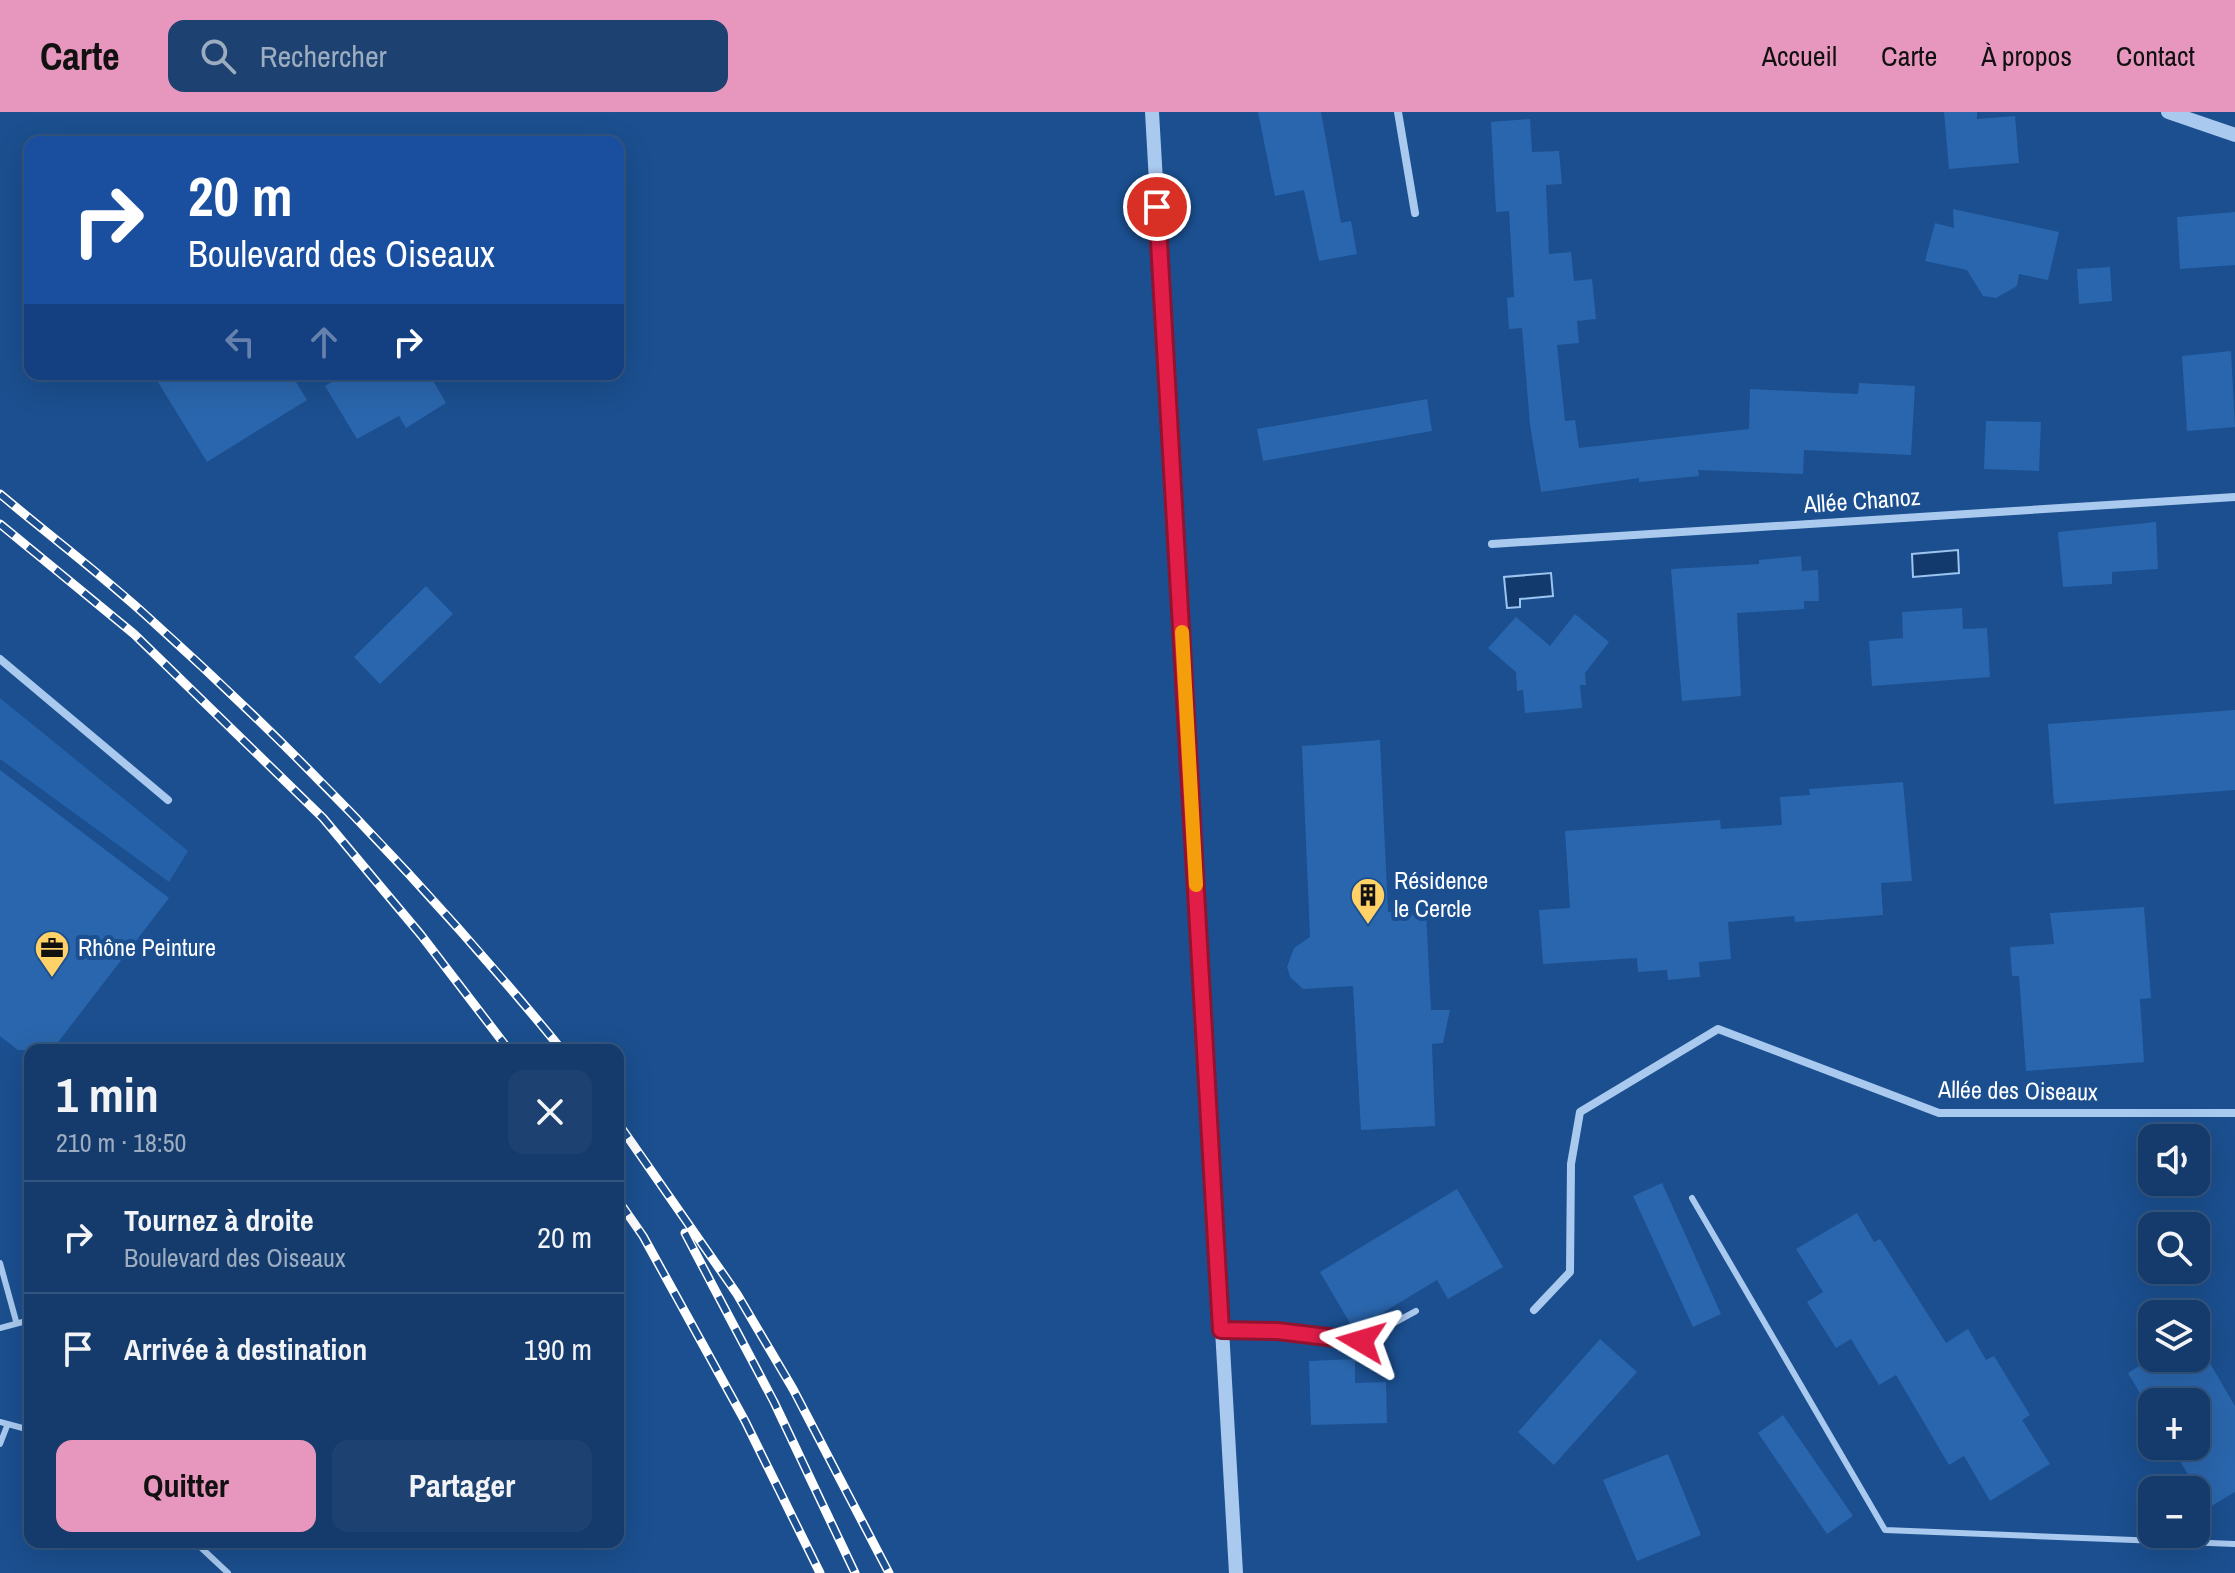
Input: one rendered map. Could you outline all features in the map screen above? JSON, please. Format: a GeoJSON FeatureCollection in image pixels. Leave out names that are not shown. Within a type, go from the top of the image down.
{"type":"FeatureCollection","features":[{"type":"Feature","properties":{"kind":"street"},"geometry":{"type":"LineString","coordinates":[[1152,112],[1236,1573]]}},
{"type":"Feature","properties":{"kind":"street"},"geometry":{"type":"LineString","coordinates":[[1398,112],[1415,213]]}},
{"type":"Feature","properties":{"kind":"street"},"geometry":{"type":"LineString","coordinates":[[2168,112],[2235,135]]}},
{"type":"Feature","properties":{"kind":"street","name":"Allée Chanoz"},"geometry":{"type":"LineString","coordinates":[[1492,544],[2235,497]]}},
{"type":"Feature","properties":{"kind":"street"},"geometry":{"type":"LineString","coordinates":[[0,659],[168,800]]}},
{"type":"Feature","properties":{"kind":"street","name":"Allée des Oiseaux"},"geometry":{"type":"LineString","coordinates":[[1534,1310],[1570,1272],[1571,1164],[1580,1112],[1718,1029],[1939,1113],[2235,1113]]}},
{"type":"Feature","properties":{"kind":"lane"},"geometry":{"type":"LineString","coordinates":[[1692,1198],[1885,1530],[2235,1544]]}},
{"type":"Feature","properties":{"kind":"lane"},"geometry":{"type":"LineString","coordinates":[[0,1263],[16,1321]]}},
{"type":"Feature","properties":{"kind":"lane"},"geometry":{"type":"LineString","coordinates":[[1221,1330],[1277,1331],[1361,1341],[1416,1311]]}},
{"type":"Feature","properties":{"kind":"lane"},"geometry":{"type":"LineString","coordinates":[[0,1328],[24,1320]]}},
{"type":"Feature","properties":{"kind":"lane"},"geometry":{"type":"LineString","coordinates":[[0,1422],[24,1429]]}},
{"type":"Feature","properties":{"kind":"lane"},"geometry":{"type":"LineString","coordinates":[[0,1444],[7,1426]]}},
{"type":"Feature","properties":{"kind":"lane"},"geometry":{"type":"LineString","coordinates":[[201,1548],[228,1573]]}},
{"type":"Feature","properties":{"kind":"shaded area"},"geometry":{"type":"Polygon","coordinates":[[[1958,550],[1959,573],[1913,577],[1912,554],[1958,550]]]}},
{"type":"Feature","properties":{"kind":"shaded area"},"geometry":{"type":"Polygon","coordinates":[[[1551,573],[1553,596],[1520,599],[1520,607],[1507,608],[1504,577],[1551,573]]]}},
{"type":"Feature","properties":{"kind":"shaded area"},"geometry":{"type":"Polygon","coordinates":[[[0,698],[188,851],[169,882],[0,759],[0,698]]]}},
{"type":"Feature","properties":{"kind":"building"},"geometry":{"type":"Polygon","coordinates":[[[1258,112],[1321,112],[1341,223],[1351,221],[1357,254],[1319,261],[1304,190],[1275,196],[1258,112]]]}},
{"type":"Feature","properties":{"kind":"building"},"geometry":{"type":"Polygon","coordinates":[[[1944,112],[1977,112],[1977,119],[2015,116],[2019,163],[1949,169],[1944,112]]]}},
{"type":"Feature","properties":{"kind":"building"},"geometry":{"type":"Polygon","coordinates":[[[1530,119],[1532,152],[1559,151],[1562,184],[1546,185],[1549,254],[1571,252],[1574,281],[1592,279],[1596,319],[1577,321],[1579,343],[1557,345],[1565,421],[1575,420],[1579,448],[1749,429],[1750,389],[1858,394],[1859,383],[1915,386],[1911,455],[1804,450],[1803,474],[1698,470],[1699,476],[1639,482],[1639,478],[1541,492],[1530,425],[1522,328],[1509,329],[1507,298],[1514,297],[1509,211],[1496,212],[1491,122],[1530,119]]]}},
{"type":"Feature","properties":{"kind":"building"},"geometry":{"type":"Polygon","coordinates":[[[1953,209],[2059,232],[2048,280],[2019,274],[2017,286],[1996,298],[1983,296],[1967,270],[1925,261],[1935,223],[1954,228],[1953,209]]]}},
{"type":"Feature","properties":{"kind":"building"},"geometry":{"type":"Polygon","coordinates":[[[2235,212],[2235,265],[2180,269],[2177,217],[2235,212]]]}},
{"type":"Feature","properties":{"kind":"building"},"geometry":{"type":"Polygon","coordinates":[[[2110,267],[2112,301],[2079,304],[2077,269],[2110,267]]]}},
{"type":"Feature","properties":{"kind":"building"},"geometry":{"type":"Polygon","coordinates":[[[2231,351],[2235,427],[2187,431],[2182,356],[2231,351]]]}},
{"type":"Feature","properties":{"kind":"building"},"geometry":{"type":"Polygon","coordinates":[[[157,380],[295,380],[307,400],[207,462],[157,380]]]}},
{"type":"Feature","properties":{"kind":"building"},"geometry":{"type":"Polygon","coordinates":[[[335,380],[433,380],[446,403],[406,428],[399,416],[357,439],[325,386],[335,380]]]}},
{"type":"Feature","properties":{"kind":"building"},"geometry":{"type":"Polygon","coordinates":[[[1427,399],[1432,431],[1263,461],[1257,429],[1427,399]]]}},
{"type":"Feature","properties":{"kind":"building"},"geometry":{"type":"Polygon","coordinates":[[[1986,421],[2041,422],[2039,471],[1984,469],[1986,421]]]}},
{"type":"Feature","properties":{"kind":"building"},"geometry":{"type":"Polygon","coordinates":[[[2156,522],[2158,569],[2112,572],[2112,584],[2063,587],[2058,532],[2156,522]]]}},
{"type":"Feature","properties":{"kind":"building"},"geometry":{"type":"Polygon","coordinates":[[[1801,556],[1802,571],[1818,570],[1819,601],[1804,601],[1804,609],[1737,613],[1741,696],[1682,701],[1671,569],[1759,564],[1759,560],[1801,556]]]}},
{"type":"Feature","properties":{"kind":"building"},"geometry":{"type":"Polygon","coordinates":[[[426,586],[453,614],[380,684],[354,657],[426,586]]]}},
{"type":"Feature","properties":{"kind":"building"},"geometry":{"type":"Polygon","coordinates":[[[1962,608],[1963,629],[1987,628],[1990,677],[1872,686],[1869,641],[1903,638],[1902,612],[1962,608]]]}},
{"type":"Feature","properties":{"kind":"building"},"geometry":{"type":"Polygon","coordinates":[[[1575,614],[1609,642],[1585,673],[1586,685],[1580,685],[1582,708],[1525,713],[1523,690],[1517,691],[1516,672],[1488,648],[1516,617],[1550,646],[1575,614]]]}},
{"type":"Feature","properties":{"kind":"building"},"geometry":{"type":"Polygon","coordinates":[[[2235,710],[2235,790],[2054,804],[2048,724],[2235,710]]]}},
{"type":"Feature","properties":{"kind":"building","name":"Résidence le Cercle"},"geometry":{"type":"Polygon","coordinates":[[[1380,740],[1388,912],[1426,912],[1431,1010],[1450,1010],[1443,1043],[1432,1044],[1435,1126],[1361,1130],[1353,986],[1303,989],[1290,977],[1287,967],[1294,948],[1310,937],[1302,746],[1380,740]]]}},
{"type":"Feature","properties":{"kind":"building"},"geometry":{"type":"Polygon","coordinates":[[[0,770],[169,898],[57,1044],[24,1044],[24,1050],[18,1050],[0,1036],[0,770]]]}},
{"type":"Feature","properties":{"kind":"building"},"geometry":{"type":"Polygon","coordinates":[[[1903,782],[1912,881],[1881,883],[1883,915],[1795,922],[1794,916],[1728,922],[1731,959],[1699,962],[1700,977],[1668,980],[1667,970],[1638,972],[1637,958],[1543,964],[1539,910],[1570,908],[1565,831],[1720,820],[1721,829],[1782,825],[1780,797],[1810,795],[1809,789],[1903,782]]]}},
{"type":"Feature","properties":{"kind":"building"},"geometry":{"type":"Polygon","coordinates":[[[2144,907],[2151,998],[2140,999],[2144,1062],[2026,1071],[2019,976],[2012,976],[2010,947],[2054,944],[2050,913],[2144,907]]]}},
{"type":"Feature","properties":{"kind":"building"},"geometry":{"type":"Polygon","coordinates":[[[1662,1183],[1721,1314],[1693,1327],[1633,1196],[1662,1183]]]}},
{"type":"Feature","properties":{"kind":"building"},"geometry":{"type":"Polygon","coordinates":[[[1457,1189],[1503,1267],[1448,1299],[1437,1280],[1354,1330],[1320,1272],[1457,1189]]]}},
{"type":"Feature","properties":{"kind":"building"},"geometry":{"type":"Polygon","coordinates":[[[1857,1213],[1874,1242],[1880,1239],[1946,1343],[1968,1329],[1986,1360],[1994,1356],[2030,1415],[2022,1420],[2050,1464],[1990,1501],[1964,1456],[1949,1465],[1896,1375],[1879,1385],[1851,1339],[1836,1348],[1807,1302],[1823,1292],[1796,1249],[1857,1213]]]}},
{"type":"Feature","properties":{"kind":"building"},"geometry":{"type":"Polygon","coordinates":[[[1600,1339],[1637,1372],[1554,1465],[1518,1432],[1600,1339]]]}},
{"type":"Feature","properties":{"kind":"building"},"geometry":{"type":"Polygon","coordinates":[[[1355,1359],[1355,1383],[1386,1382],[1387,1423],[1311,1425],[1309,1361],[1355,1359]]]}},
{"type":"Feature","properties":{"kind":"building"},"geometry":{"type":"Polygon","coordinates":[[[2210,1363],[2235,1406],[2235,1492],[2210,1507],[2210,1476],[2189,1476],[2179,1460],[2210,1460],[2210,1388],[2138,1390],[2128,1373],[2138,1367],[2138,1372],[2210,1372],[2210,1363]]]}},
{"type":"Feature","properties":{"kind":"building"},"geometry":{"type":"Polygon","coordinates":[[[1783,1415],[1853,1516],[1827,1534],[1758,1433],[1783,1415]]]}},
{"type":"Feature","properties":{"kind":"building"},"geometry":{"type":"Polygon","coordinates":[[[1668,1454],[1701,1535],[1637,1561],[1603,1480],[1668,1454]]]}},
{"type":"Feature","properties":{"kind":"railway"},"geometry":{"type":"LineString","coordinates":[[0,494],[132,603],[312,773],[465,936],[557,1044]]}},
{"type":"Feature","properties":{"kind":"railway"},"geometry":{"type":"LineString","coordinates":[[0,524],[134,634],[323,818],[421,935],[504,1044]]}},
{"type":"Feature","properties":{"kind":"railway"},"geometry":{"type":"LineString","coordinates":[[624,1132],[737,1294],[793,1389],[889,1573]]}},
{"type":"Feature","properties":{"kind":"railway"},"geometry":{"type":"LineString","coordinates":[[624,1209],[643,1236],[745,1421],[820,1573]]}},
{"type":"Feature","properties":{"kind":"railway"},"geometry":{"type":"LineString","coordinates":[[685,1233],[774,1402],[855,1573]]}},
{"type":"Feature","properties":{"kind":"slow traffic"},"geometry":{"type":"LineString","coordinates":[[1182,632],[1196,885]]}},
{"type":"Feature","properties":{"kind":"place","name":"Résidence le Cercle"},"geometry":{"type":"Point","coordinates":[1368,926]}},
{"type":"Feature","properties":{"kind":"place","name":"Rhône Peinture"},"geometry":{"type":"Point","coordinates":[52,979]}},
{"type":"Feature","properties":{"kind":"route"},"geometry":{"type":"LineString","coordinates":[[1157,207],[1221,1330],[1277,1331],[1361,1341]]}}]}
